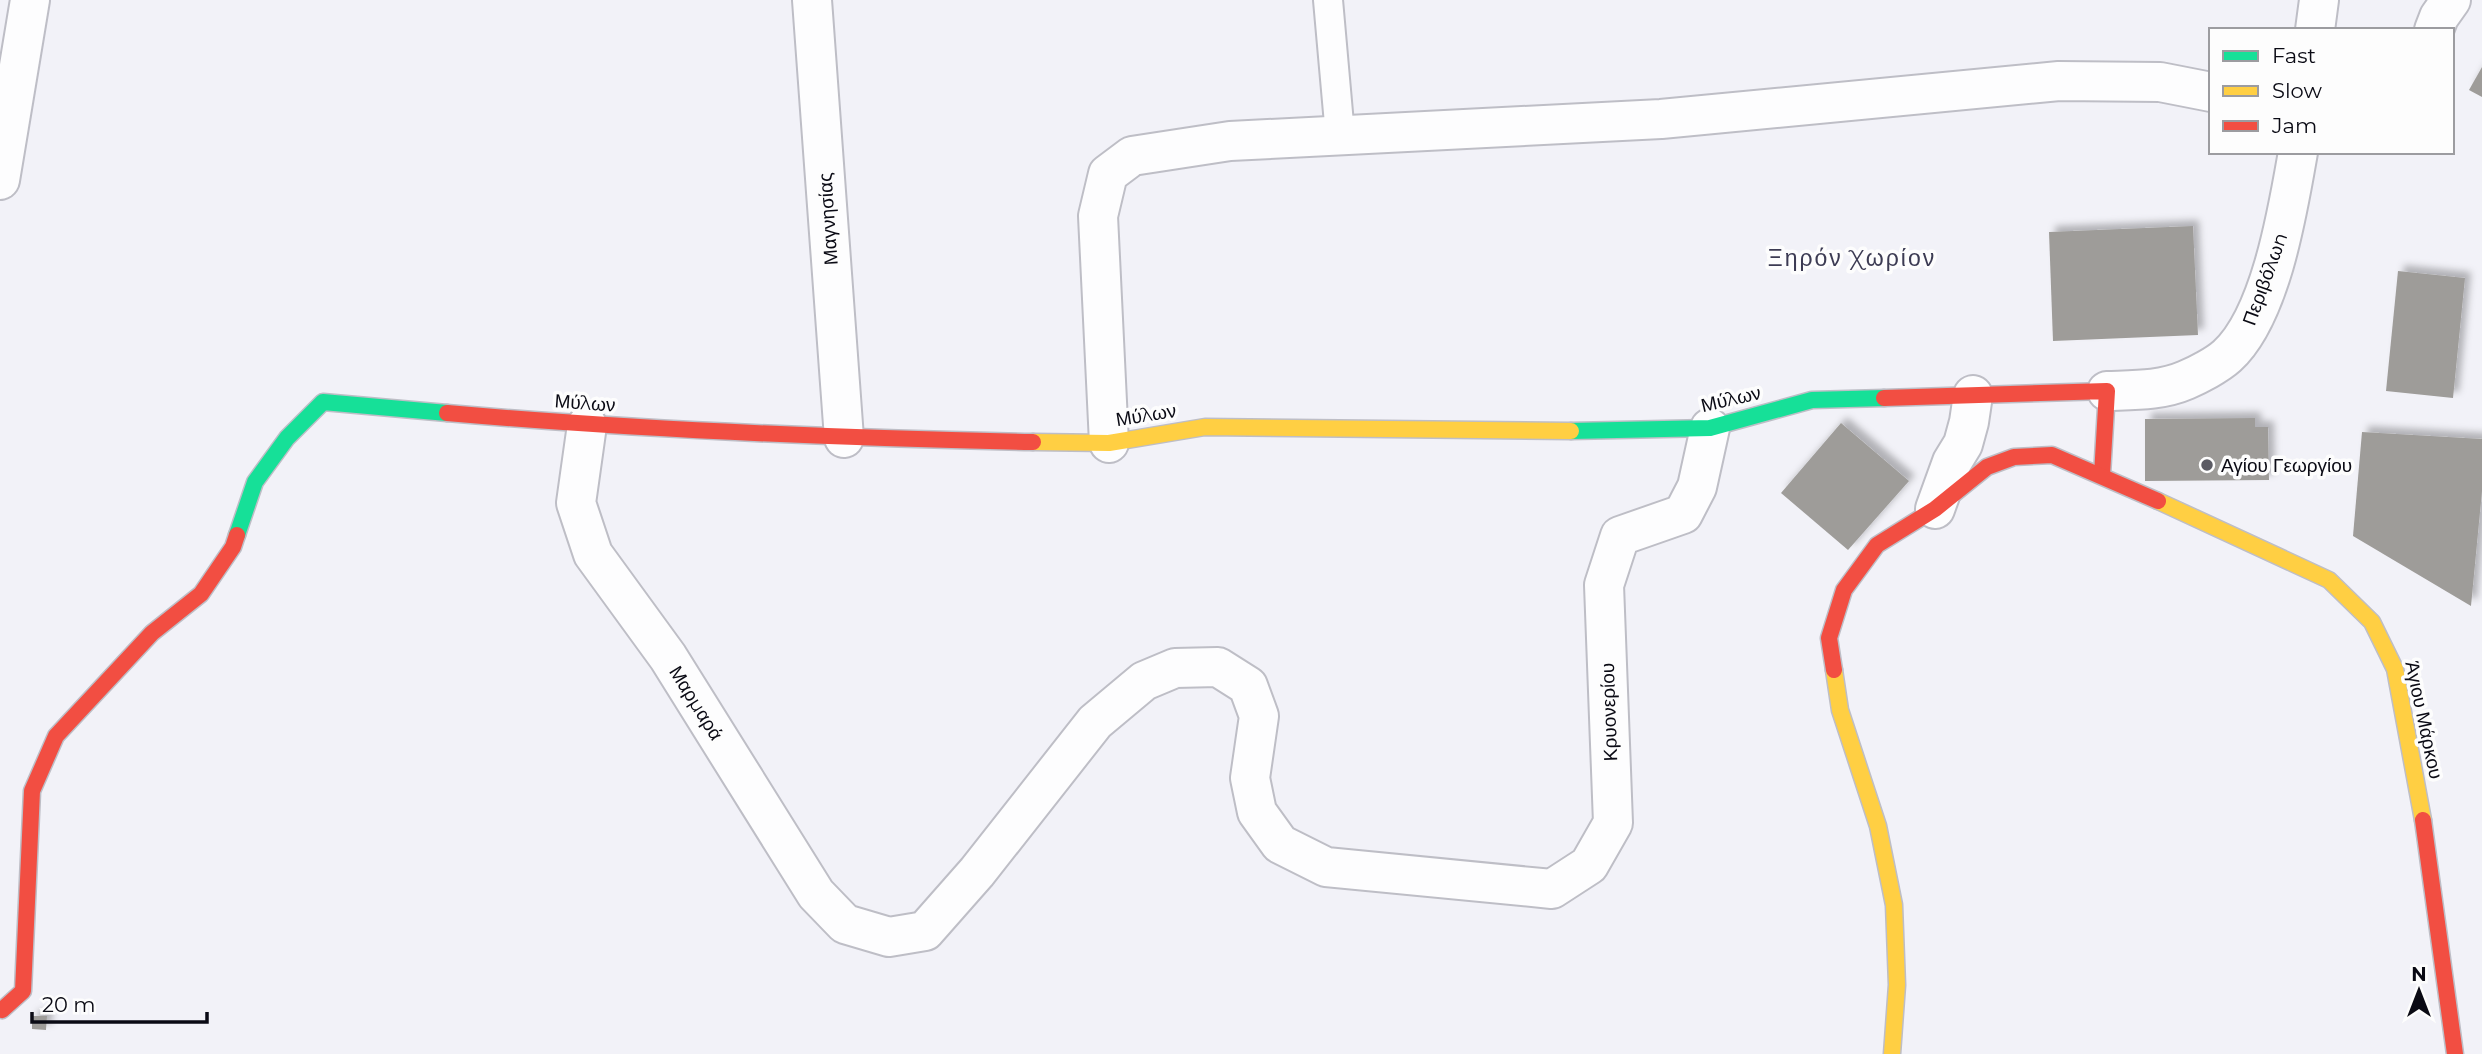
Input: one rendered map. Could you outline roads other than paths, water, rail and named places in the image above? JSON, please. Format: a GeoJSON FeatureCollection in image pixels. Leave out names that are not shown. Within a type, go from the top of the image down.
{"type":"FeatureCollection","features":[{"type":"Feature","properties":{"kind":"street"},"geometry":{"type":"LineString","coordinates":[[0,180],[30,0]]}},
{"type":"Feature","properties":{"kind":"street","name":"Μαγνησίας"},"geometry":{"type":"LineString","coordinates":[[812,0],[844,438]]}},
{"type":"Feature","properties":{"kind":"street"},"geometry":{"type":"LineString","coordinates":[[2315,28],[2319,0]]}},
{"type":"Feature","properties":{"kind":"street"},"geometry":{"type":"LineString","coordinates":[[2435,28],[2451,0]]}},
{"type":"Feature","properties":{"kind":"street"},"geometry":{"type":"LineString","coordinates":[[1109,443],[1098,215],[1108,174],[1132,156],[1230,141],[1661,119],[2059,80],[2160,82],[2209,92]]}},
{"type":"Feature","properties":{"kind":"street","name":"Περιβόλωn"},"geometry":{"type":"LineString","coordinates":[[2107,391],[2150,389],[2185,380],[2227,356],[2252,325],[2282,242],[2298,154]]}},
{"type":"Feature","properties":{"kind":"street"},"geometry":{"type":"LineString","coordinates":[[2102,475],[2107,391]]}},
{"type":"Feature","properties":{"kind":"street","name":"Μύλων"},"geometry":{"type":"LineString","coordinates":[[0,1009],[23,991],[32,791],[56,736],[152,633],[201,594],[233,547],[255,482],[287,438],[323,402],[587,425],[844,438],[1109,443],[1205,427],[1548,432],[1710,428],[1812,400],[2107,391]]}},
{"type":"Feature","properties":{"kind":"street"},"geometry":{"type":"LineString","coordinates":[[1935,509],[1952,462],[1963,444],[1973,395]]}},
{"type":"Feature","properties":{"kind":"street","name":"Μαρμαρά"},"geometry":{"type":"LineString","coordinates":[[587,425],[576,503],[593,554],[668,657],[816,894],[845,924],[889,937],[925,931],[976,872],[1095,722],[1144,681],[1175,668],[1217,667],[1248,686],[1259,716],[1250,778],[1252,789],[1257,812],[1280,844],[1326,867],[1421,876]]}},
{"type":"Feature","properties":{"kind":"street","name":"Κρυονερίου"},"geometry":{"type":"LineString","coordinates":[[1421,876],[1552,889],[1589,865],[1613,823],[1604,585],[1620,536],[1683,513],[1697,487],[1710,428]]}},
{"type":"Feature","properties":{"kind":"street","name":"Άγιου Μάρκου"},"geometry":{"type":"LineString","coordinates":[[1892,1054],[1897,985],[1894,905],[1878,826],[1839,710],[1829,638],[1844,590],[1877,545],[1935,509],[1987,467],[2014,457],[2052,455],[2102,475],[2329,580],[2372,622],[2395,669],[2428,850],[2455,1054]]}},
{"type":"Feature","properties":{"kind":"lane"},"geometry":{"type":"LineString","coordinates":[[1328,0],[1340,135]]}},
{"type":"Feature","properties":{"kind":"place","name":"Αγίου Γεωργίου"},"geometry":{"type":"Point","coordinates":[2207,465]}},
{"type":"Feature","properties":{"kind":"district","name":"Ξηρόν Χωρίον"},"geometry":{"type":"Point","coordinates":[1852,258]}}]}
